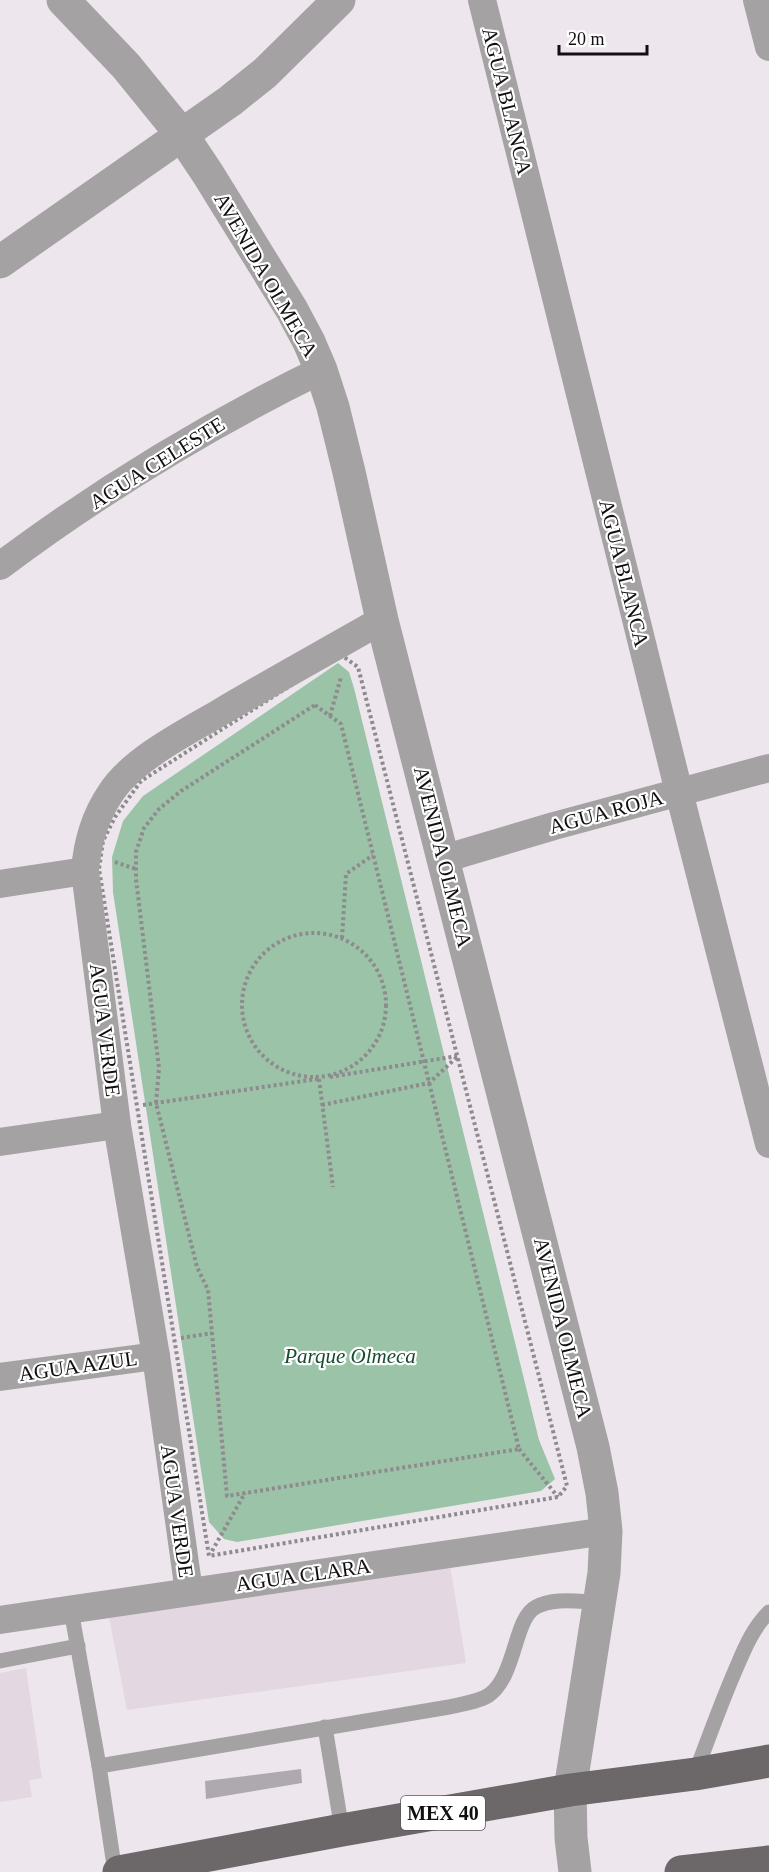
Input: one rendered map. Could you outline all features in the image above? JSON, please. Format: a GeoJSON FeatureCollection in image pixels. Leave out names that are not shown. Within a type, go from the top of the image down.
{"type":"FeatureCollection","features":[{"type":"Feature","properties":{"kind":"main road","name":"MEX 40"},"geometry":{"type":"LineString","coordinates":[[117,1872],[570,1791],[695,1774],[769,1761]]}},
{"type":"Feature","properties":{"kind":"main road"},"geometry":{"type":"LineString","coordinates":[[681,1872],[769,1862]]}},
{"type":"Feature","properties":{"kind":"street","name":"AVENIDA OLMECA"},"geometry":{"type":"LineString","coordinates":[[63,0],[126,66],[182,135],[208,174],[292,310],[321,370],[333,407],[382,620],[593,1447],[602,1493],[606,1531],[604,1573],[570,1791],[571,1838],[575,1872]]}},
{"type":"Feature","properties":{"kind":"street"},"geometry":{"type":"LineString","coordinates":[[0,262],[230,101],[265,73],[339,0]]}},
{"type":"Feature","properties":{"kind":"street","name":"AGUA BLANCA"},"geometry":{"type":"LineString","coordinates":[[482,0],[769,1144]]}},
{"type":"Feature","properties":{"kind":"street"},"geometry":{"type":"LineString","coordinates":[[757,0],[769,47]]}},
{"type":"Feature","properties":{"kind":"street","name":"AGUA CELESTE"},"geometry":{"type":"LineString","coordinates":[[0,566],[98,498],[182,445],[258,401],[321,370]]}},
{"type":"Feature","properties":{"kind":"street","name":"AGUA VERDE"},"geometry":{"type":"LineString","coordinates":[[189,1592],[165,1347],[85,872],[86,852],[95,821],[111,792],[135,767],[171,742],[382,620]]}},
{"type":"Feature","properties":{"kind":"street","name":"AGUA ROJA"},"geometry":{"type":"LineString","coordinates":[[443,859],[769,768]]}},
{"type":"Feature","properties":{"kind":"street"},"geometry":{"type":"LineString","coordinates":[[0,884],[85,872]]}},
{"type":"Feature","properties":{"kind":"street"},"geometry":{"type":"LineString","coordinates":[[0,1142],[127,1116]]}},
{"type":"Feature","properties":{"kind":"street","name":"AGUA AZUL"},"geometry":{"type":"LineString","coordinates":[[0,1377],[165,1347]]}},
{"type":"Feature","properties":{"kind":"street","name":"AGUA CLARA"},"geometry":{"type":"LineString","coordinates":[[0,1620],[606,1531]]}},
{"type":"Feature","properties":{"kind":"lane"},"geometry":{"type":"LineString","coordinates":[[99,1766],[449,1707],[489,1695],[502,1681],[525,1618],[532,1608],[551,1602],[600,1602]]}},
{"type":"Feature","properties":{"kind":"lane"},"geometry":{"type":"LineString","coordinates":[[71,1610],[117,1872]]}},
{"type":"Feature","properties":{"kind":"lane"},"geometry":{"type":"LineString","coordinates":[[695,1774],[724,1695],[747,1644],[759,1622],[769,1612]]}},
{"type":"Feature","properties":{"kind":"lane"},"geometry":{"type":"LineString","coordinates":[[0,1661],[78,1646]]}},
{"type":"Feature","properties":{"kind":"lane"},"geometry":{"type":"LineString","coordinates":[[325,1727],[342,1830]]}},
{"type":"Feature","properties":{"kind":"path"},"geometry":{"type":"LineString","coordinates":[[340,654],[358,667],[567,1486],[558,1497],[209,1556],[165,1347],[127,1116],[99,869],[103,841],[115,817],[141,781],[340,654]]}},
{"type":"Feature","properties":{"kind":"path"},"geometry":{"type":"LineString","coordinates":[[330,716],[347,659]]}},
{"type":"Feature","properties":{"kind":"path"},"geometry":{"type":"LineString","coordinates":[[519,1449],[226,1496],[208,1290],[197,1267],[156,1103],[159,1068],[136,879],[136,852],[144,828],[159,809],[181,791],[315,705],[341,724],[519,1449],[558,1497]]}},
{"type":"Feature","properties":{"kind":"path"},"geometry":{"type":"LineString","coordinates":[[342,938],[346,874],[373,855]]}},
{"type":"Feature","properties":{"kind":"path"},"geometry":{"type":"LineString","coordinates":[[319,933],[342,938],[363,951],[378,970],[386,993],[386,1017],[381,1032],[378,1040],[363,1059],[342,1072],[318,1078],[293,1074],[272,1064],[255,1047],[245,1026],[242,1003],[246,980],[258,960],[274,945],[296,935],[319,933]]}},
{"type":"Feature","properties":{"kind":"path"},"geometry":{"type":"LineString","coordinates":[[127,1116],[156,1103],[458,1056]]}},
{"type":"Feature","properties":{"kind":"path"},"geometry":{"type":"LineString","coordinates":[[322,1105],[429,1083],[458,1056]]}},
{"type":"Feature","properties":{"kind":"path"},"geometry":{"type":"LineString","coordinates":[[319,1079],[333,1187]]}},
{"type":"Feature","properties":{"kind":"path"},"geometry":{"type":"LineString","coordinates":[[165,1347],[212,1333]]}},
{"type":"Feature","properties":{"kind":"path"},"geometry":{"type":"LineString","coordinates":[[209,1556],[245,1493]]}},
{"type":"Feature","properties":{"kind":"shaded area"},"geometry":{"type":"Polygon","coordinates":[[[450,1565],[466,1663],[127,1710],[109,1617],[450,1565]]]}},
{"type":"Feature","properties":{"kind":"shaded area"},"geometry":{"type":"Polygon","coordinates":[[[26,1668],[42,1778],[29,1780],[32,1797],[0,1802],[0,1673],[26,1668]]]}},
{"type":"Feature","properties":{"kind":"green space","name":"Parque Olmeca"},"geometry":{"type":"Polygon","coordinates":[[[338,663],[349,672],[354,688],[539,1440],[555,1479],[541,1491],[237,1542],[224,1539],[209,1522],[113,892],[112,857],[123,821],[143,796],[338,663]]]}},
{"type":"Feature","properties":{"kind":"building"},"geometry":{"type":"Polygon","coordinates":[[[301,1769],[302,1783],[206,1799],[205,1781],[301,1769]]]}}]}
